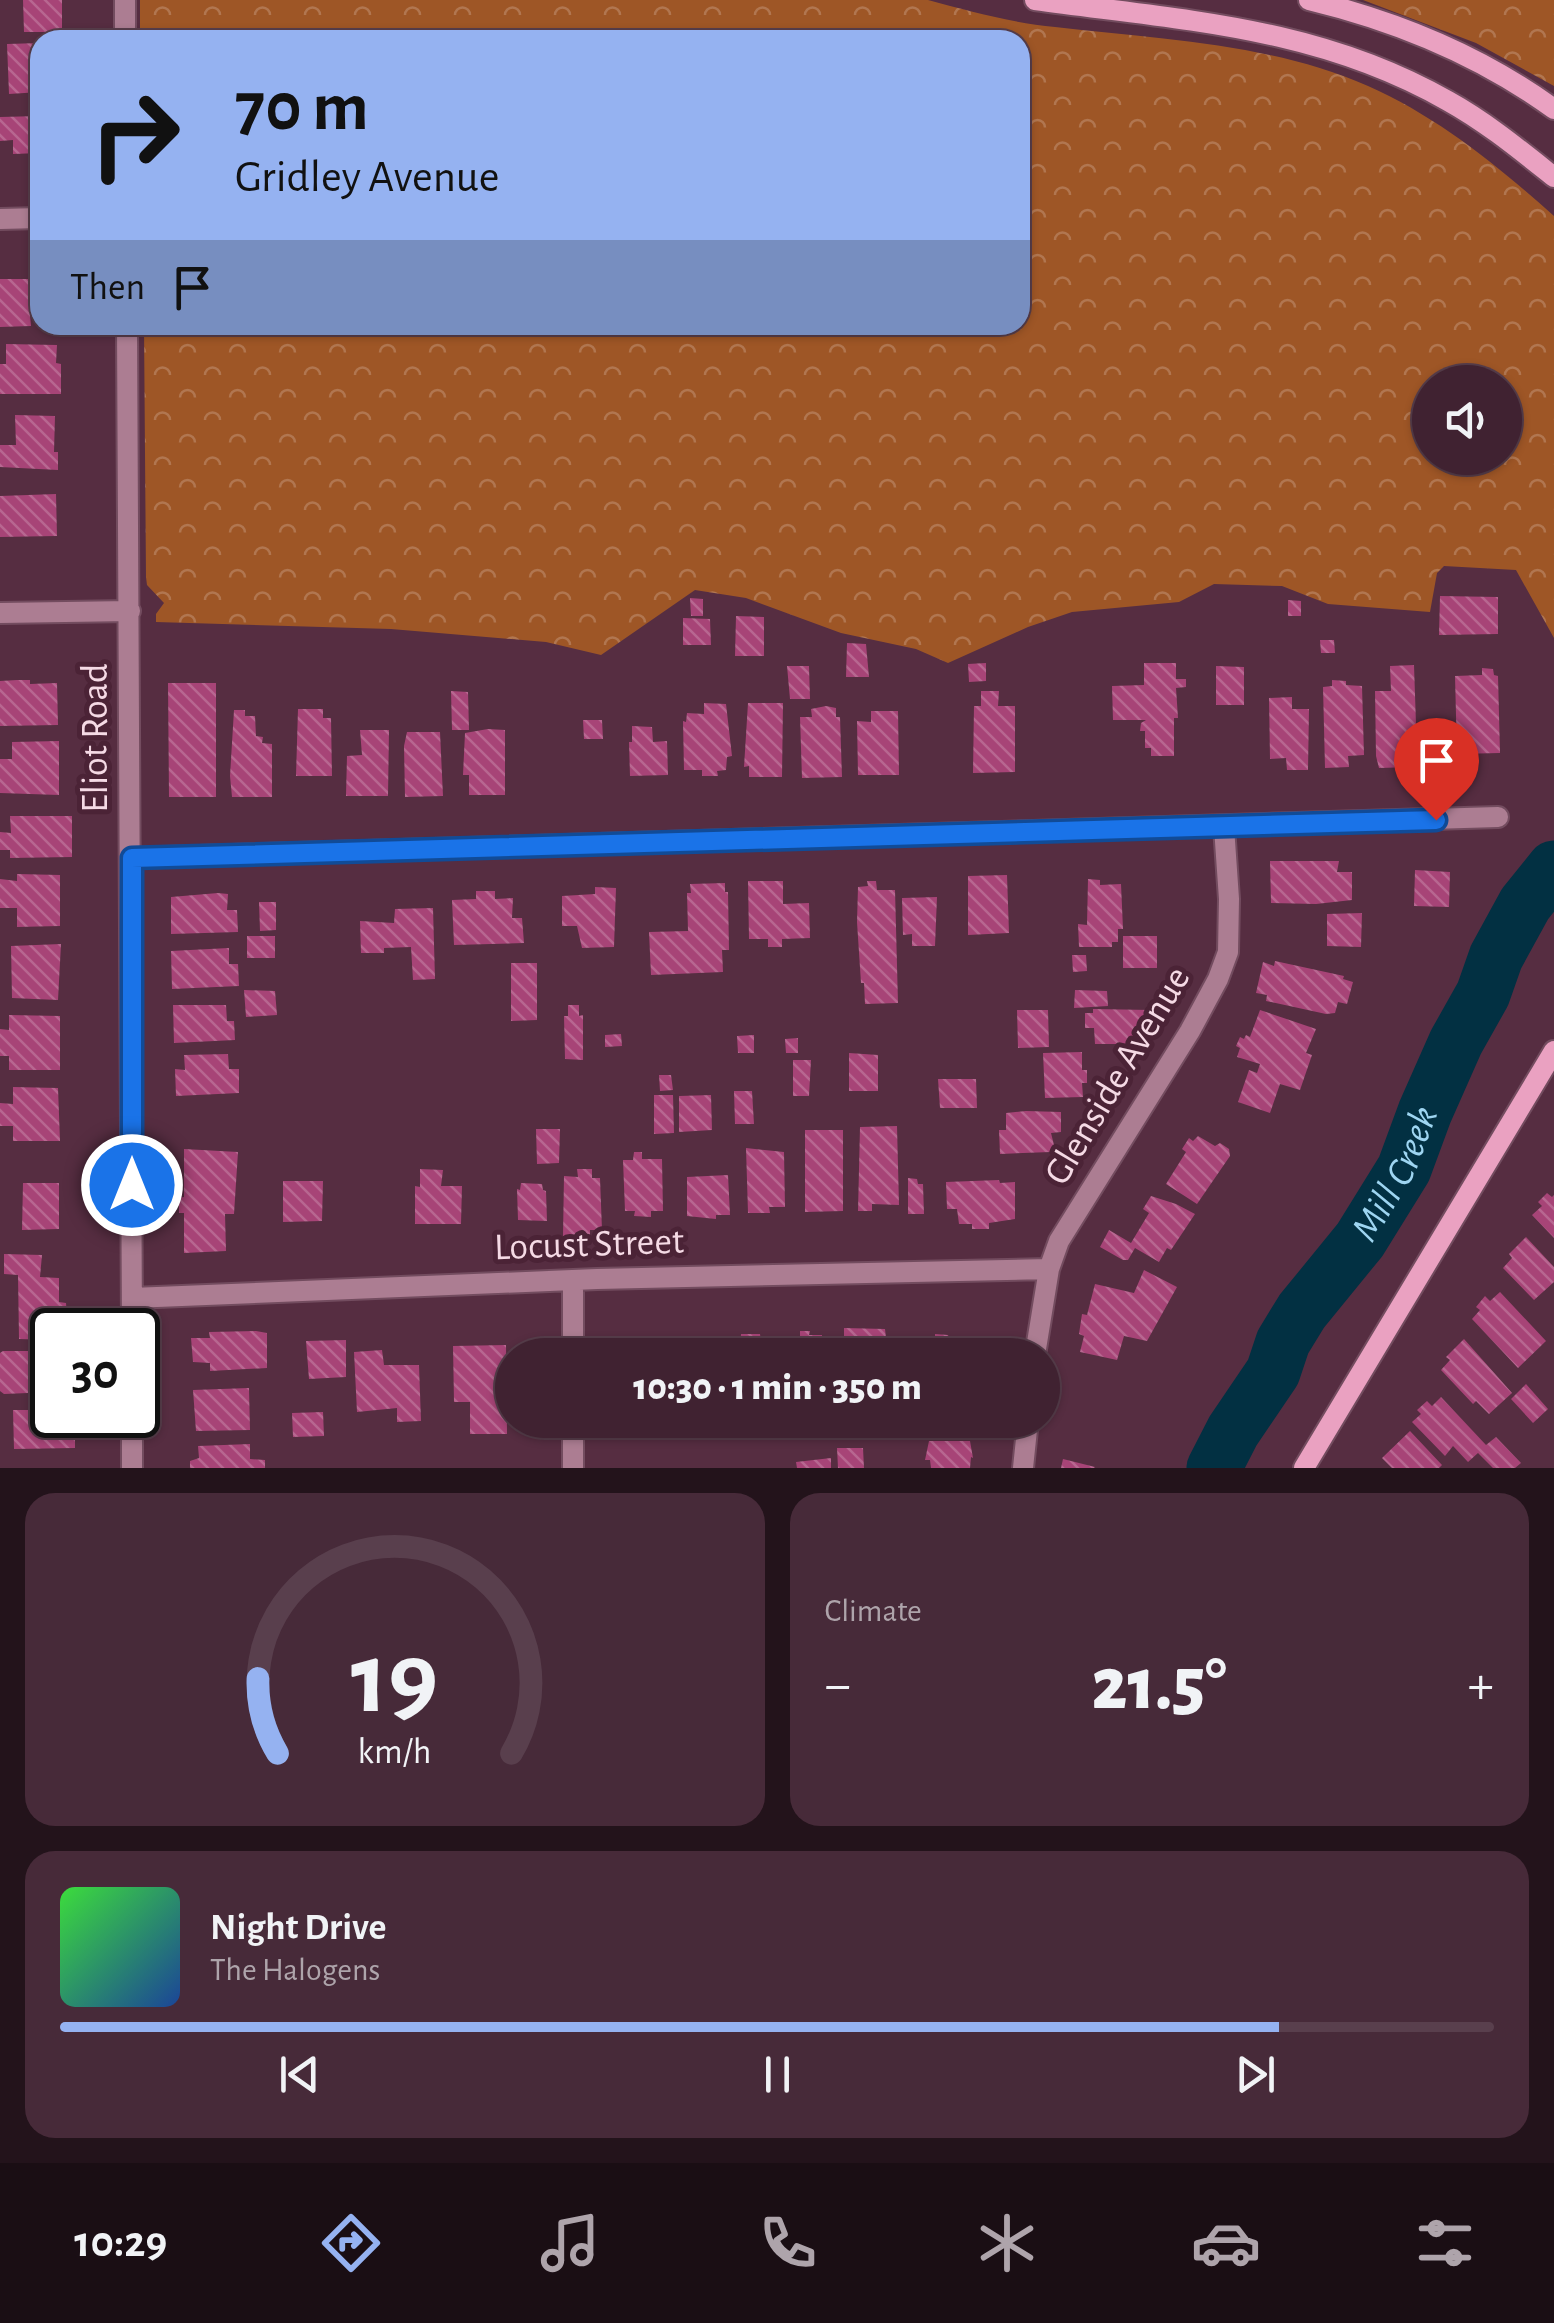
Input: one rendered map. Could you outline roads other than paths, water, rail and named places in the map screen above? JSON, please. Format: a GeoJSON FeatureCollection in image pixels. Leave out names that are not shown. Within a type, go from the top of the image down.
{"type":"FeatureCollection","features":[{"type":"Feature","properties":{"kind":"main road"},"geometry":{"type":"LineString","coordinates":[[1035,0],[1226,24],[1342,52],[1446,100],[1478,119],[1554,177]]}},
{"type":"Feature","properties":{"kind":"main road"},"geometry":{"type":"LineString","coordinates":[[1309,0],[1376,18],[1454,50],[1554,109]]}},
{"type":"Feature","properties":{"kind":"main road"},"geometry":{"type":"LineString","coordinates":[[1311,1465],[1554,1051]]}},
{"type":"Feature","properties":{"kind":"street"},"geometry":{"type":"LineString","coordinates":[[125,0],[125,30]]}},
{"type":"Feature","properties":{"kind":"street"},"geometry":{"type":"LineString","coordinates":[[0,219],[30,218]]}},
{"type":"Feature","properties":{"kind":"street","name":"Eliot Road"},"geometry":{"type":"LineString","coordinates":[[128,335],[132,1308]]}},
{"type":"Feature","properties":{"kind":"street"},"geometry":{"type":"LineString","coordinates":[[0,613],[130,611]]}},
{"type":"Feature","properties":{"kind":"street"},"geometry":{"type":"LineString","coordinates":[[132,858],[1498,817]]}},
{"type":"Feature","properties":{"kind":"street","name":"Glenside Avenue"},"geometry":{"type":"LineString","coordinates":[[1038,1338],[1049,1268],[1058,1241],[1181,1046],[1228,952],[1224,826]]}},
{"type":"Feature","properties":{"kind":"street","name":"Locust Street"},"geometry":{"type":"LineString","coordinates":[[132,1298],[573,1280],[1049,1268]]}},
{"type":"Feature","properties":{"kind":"street"},"geometry":{"type":"LineString","coordinates":[[572,1338],[573,1280]]}},
{"type":"Feature","properties":{"kind":"street"},"geometry":{"type":"LineString","coordinates":[[132,1438],[132,1468]]}},
{"type":"Feature","properties":{"kind":"street"},"geometry":{"type":"LineString","coordinates":[[573,1438],[573,1468]]}},
{"type":"Feature","properties":{"kind":"street"},"geometry":{"type":"LineString","coordinates":[[1023,1468],[1026,1438]]}},
{"type":"Feature","properties":{"kind":"waterway","name":"Mill Creek"},"geometry":{"type":"LineString","coordinates":[[1214,1468],[1233,1431],[1273,1372],[1283,1342],[1302,1311],[1360,1240],[1404,1169],[1425,1112],[1456,1042],[1483,994],[1496,957],[1525,904],[1554,868]]}}]}
